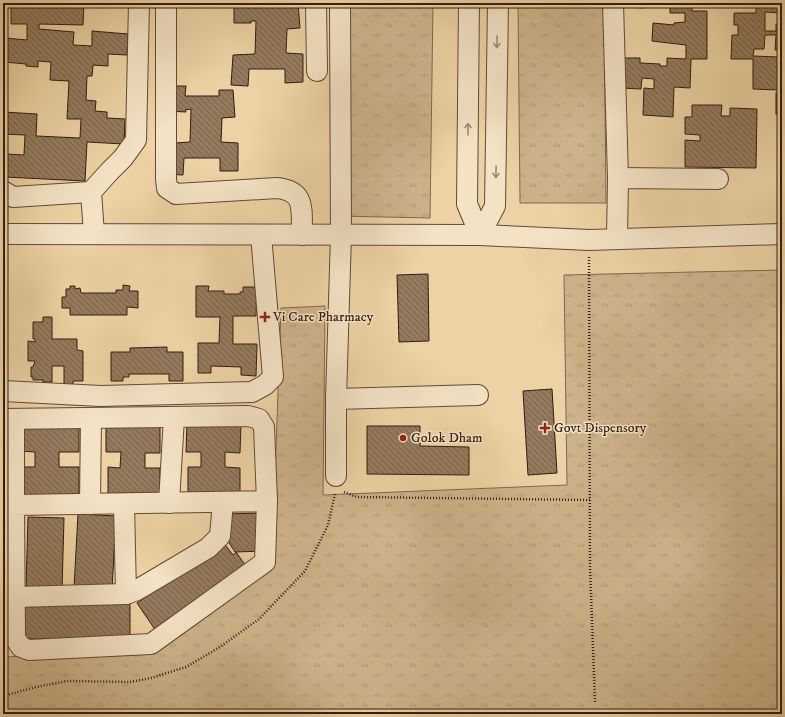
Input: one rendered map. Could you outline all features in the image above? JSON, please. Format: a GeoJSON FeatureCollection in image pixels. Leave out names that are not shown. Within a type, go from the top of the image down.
{"type":"FeatureCollection","features":[{"type":"Feature","properties":{"kind":"street"},"geometry":{"type":"LineString","coordinates":[[3,191],[13,196],[91,192],[124,158],[136,140],[138,3]]}},
{"type":"Feature","properties":{"kind":"street"},"geometry":{"type":"LineString","coordinates":[[166,3],[167,188],[176,194],[276,188],[288,189],[294,193],[300,201],[302,235]]}},
{"type":"Feature","properties":{"kind":"street"},"geometry":{"type":"LineString","coordinates":[[316,3],[317,71]]}},
{"type":"Feature","properties":{"kind":"street"},"geometry":{"type":"LineString","coordinates":[[336,476],[336,399],[341,235],[340,3]]}},
{"type":"Feature","properties":{"kind":"street"},"geometry":{"type":"LineString","coordinates":[[469,3],[468,204],[480,235]]}},
{"type":"Feature","properties":{"kind":"street"},"geometry":{"type":"LineString","coordinates":[[480,235],[495,206],[498,3]]}},
{"type":"Feature","properties":{"kind":"street"},"geometry":{"type":"LineString","coordinates":[[613,3],[618,178],[618,239]]}},
{"type":"Feature","properties":{"kind":"street"},"geometry":{"type":"LineString","coordinates":[[618,178],[718,179]]}},
{"type":"Feature","properties":{"kind":"street"},"geometry":{"type":"LineString","coordinates":[[91,192],[94,234]]}},
{"type":"Feature","properties":{"kind":"street"},"geometry":{"type":"LineString","coordinates":[[3,234],[480,235],[588,240],[782,234]]}},
{"type":"Feature","properties":{"kind":"street"},"geometry":{"type":"LineString","coordinates":[[3,391],[101,396],[148,395],[252,392],[265,385],[273,377],[261,235]]}},
{"type":"Feature","properties":{"kind":"street"},"geometry":{"type":"LineString","coordinates":[[336,399],[478,395]]}},
{"type":"Feature","properties":{"kind":"street"},"geometry":{"type":"LineString","coordinates":[[248,416],[260,419],[264,427],[267,501],[265,562],[151,644],[29,650],[22,647],[15,638],[14,505],[8,419],[174,417],[248,416]]}},
{"type":"Feature","properties":{"kind":"street"},"geometry":{"type":"LineString","coordinates":[[169,503],[174,417]]}},
{"type":"Feature","properties":{"kind":"street"},"geometry":{"type":"LineString","coordinates":[[90,504],[91,418]]}},
{"type":"Feature","properties":{"kind":"street"},"geometry":{"type":"LineString","coordinates":[[14,505],[267,501]]}},
{"type":"Feature","properties":{"kind":"street"},"geometry":{"type":"LineString","coordinates":[[15,598],[126,594],[137,590],[208,548],[220,536],[222,502]]}},
{"type":"Feature","properties":{"kind":"street"},"geometry":{"type":"LineString","coordinates":[[124,504],[126,594]]}},
{"type":"Feature","properties":{"kind":"path"},"geometry":{"type":"LineString","coordinates":[[588,240],[590,567],[595,702]]}},
{"type":"Feature","properties":{"kind":"path"},"geometry":{"type":"LineString","coordinates":[[336,476],[336,489],[357,497],[590,500]]}},
{"type":"Feature","properties":{"kind":"green space"},"geometry":{"type":"Polygon","coordinates":[[[341,3],[433,3],[430,218],[337,216],[341,3]]]}},
{"type":"Feature","properties":{"kind":"green space"},"geometry":{"type":"Polygon","coordinates":[[[518,3],[604,3],[606,203],[520,203],[518,3]]]}},
{"type":"Feature","properties":{"kind":"green space"},"geometry":{"type":"Polygon","coordinates":[[[782,270],[782,714],[3,714],[3,657],[150,651],[272,562],[281,308],[325,306],[323,495],[567,485],[564,275],[782,270]]]}},
{"type":"Feature","properties":{"kind":"building"},"geometry":{"type":"Polygon","coordinates":[[[11,3],[84,3],[83,25],[39,24],[39,29],[74,32],[73,45],[92,46],[92,31],[128,34],[127,55],[108,54],[108,66],[93,65],[92,76],[87,76],[86,100],[96,101],[95,111],[107,112],[107,118],[125,119],[124,144],[87,142],[85,181],[5,177],[6,154],[24,155],[25,135],[3,134],[3,112],[37,114],[36,136],[80,138],[81,119],[67,119],[69,81],[50,80],[51,62],[38,61],[38,67],[26,66],[26,64],[4,62],[5,38],[27,40],[27,24],[11,24],[11,3]]]}},
{"type":"Feature","properties":{"kind":"building"},"geometry":{"type":"Polygon","coordinates":[[[234,3],[251,3],[251,7],[284,7],[284,3],[298,3],[300,28],[287,29],[286,53],[303,54],[303,82],[285,83],[285,69],[249,69],[248,86],[231,85],[233,55],[255,54],[256,21],[251,21],[251,23],[234,23],[234,3]]]}},
{"type":"Feature","properties":{"kind":"building"},"geometry":{"type":"Polygon","coordinates":[[[616,3],[644,3],[643,8],[616,6],[616,3]]]}},
{"type":"Feature","properties":{"kind":"building"},"geometry":{"type":"Polygon","coordinates":[[[670,3],[692,3],[692,11],[707,11],[707,59],[691,59],[690,88],[674,87],[673,117],[643,115],[644,88],[654,89],[654,79],[642,78],[641,89],[619,88],[620,58],[640,58],[640,63],[660,64],[660,66],[667,66],[667,58],[686,59],[686,45],[652,41],[653,23],[674,25],[674,23],[685,22],[685,13],[670,13],[670,3]]]}},
{"type":"Feature","properties":{"kind":"building"},"geometry":{"type":"Polygon","coordinates":[[[756,3],[782,3],[782,13],[765,12],[765,31],[776,31],[776,24],[782,24],[782,50],[775,50],[776,35],[765,35],[764,49],[754,49],[753,56],[779,57],[778,90],[753,89],[753,59],[731,59],[732,35],[738,35],[738,25],[734,25],[734,13],[756,13],[756,3]]]}},
{"type":"Feature","properties":{"kind":"building"},"geometry":{"type":"Polygon","coordinates":[[[169,86],[186,86],[185,96],[219,96],[219,90],[233,90],[235,117],[222,118],[221,142],[238,143],[238,171],[220,171],[220,158],[184,158],[183,175],[166,174],[175,143],[190,142],[191,109],[185,110],[186,112],[169,111],[169,86]]]}},
{"type":"Feature","properties":{"kind":"building"},"geometry":{"type":"Polygon","coordinates":[[[776,93],[782,93],[782,114],[776,114],[776,93]]]}},
{"type":"Feature","properties":{"kind":"building"},"geometry":{"type":"Polygon","coordinates":[[[692,105],[722,105],[721,116],[730,116],[730,108],[757,109],[756,168],[685,167],[685,140],[700,141],[700,135],[685,134],[685,117],[692,117],[692,105]]]}},
{"type":"Feature","properties":{"kind":"building"},"geometry":{"type":"Polygon","coordinates":[[[428,274],[429,341],[399,342],[397,275],[428,274]]]}},
{"type":"Feature","properties":{"kind":"building"},"geometry":{"type":"Polygon","coordinates":[[[123,285],[130,286],[129,291],[138,291],[138,308],[127,307],[127,315],[70,315],[70,308],[62,308],[62,297],[66,297],[66,289],[70,289],[70,286],[75,286],[75,289],[80,288],[81,293],[116,293],[116,290],[123,290],[123,285]]]}},
{"type":"Feature","properties":{"kind":"building"},"geometry":{"type":"Polygon","coordinates":[[[196,286],[209,286],[208,291],[224,291],[224,294],[240,294],[240,292],[243,292],[243,287],[257,287],[256,316],[233,316],[233,344],[257,344],[256,376],[241,375],[241,367],[211,366],[211,373],[198,373],[198,343],[219,343],[220,317],[196,317],[196,286]]]}},
{"type":"Feature","properties":{"kind":"building"},"geometry":{"type":"Polygon","coordinates":[[[43,317],[52,317],[52,339],[77,339],[77,350],[83,351],[83,381],[73,381],[73,386],[64,386],[64,366],[52,366],[52,382],[33,380],[33,377],[31,377],[31,367],[33,367],[35,361],[28,361],[28,341],[35,342],[35,339],[33,339],[33,322],[43,322],[43,317]]]}},
{"type":"Feature","properties":{"kind":"building"},"geometry":{"type":"Polygon","coordinates":[[[167,347],[167,352],[183,352],[183,381],[169,381],[169,374],[129,374],[129,377],[123,377],[123,381],[111,381],[111,352],[130,352],[130,348],[167,347]]]}},
{"type":"Feature","properties":{"kind":"building"},"geometry":{"type":"Polygon","coordinates":[[[552,389],[557,473],[528,475],[523,391],[552,389]]]}},
{"type":"Feature","properties":{"kind":"building"},"geometry":{"type":"Polygon","coordinates":[[[20,423],[79,424],[79,452],[59,452],[59,467],[79,467],[79,497],[22,497],[22,467],[35,467],[35,452],[20,451],[20,423]]]}},
{"type":"Feature","properties":{"kind":"building"},"geometry":{"type":"Polygon","coordinates":[[[106,423],[160,425],[160,453],[145,453],[145,468],[160,468],[160,498],[108,498],[108,467],[120,468],[121,452],[106,452],[106,423]]]}},
{"type":"Feature","properties":{"kind":"building"},"geometry":{"type":"Polygon","coordinates":[[[187,423],[241,424],[240,453],[225,452],[225,467],[240,468],[240,498],[188,497],[188,467],[201,467],[201,452],[186,452],[187,423]]]}},
{"type":"Feature","properties":{"kind":"building"},"geometry":{"type":"Polygon","coordinates":[[[367,426],[420,426],[420,446],[469,447],[469,475],[367,474],[367,426]]]}},
{"type":"Feature","properties":{"kind":"building"},"geometry":{"type":"Polygon","coordinates":[[[263,513],[263,551],[235,552],[228,541],[225,514],[263,513]]]}},
{"type":"Feature","properties":{"kind":"building"},"geometry":{"type":"Polygon","coordinates":[[[78,514],[116,516],[112,590],[74,588],[78,514]]]}},
{"type":"Feature","properties":{"kind":"building"},"geometry":{"type":"Polygon","coordinates":[[[28,517],[64,518],[62,591],[26,590],[28,517]]]}},
{"type":"Feature","properties":{"kind":"building"},"geometry":{"type":"Polygon","coordinates":[[[223,542],[233,555],[236,552],[248,569],[158,634],[137,603],[223,542]]]}},
{"type":"Feature","properties":{"kind":"building"},"geometry":{"type":"Polygon","coordinates":[[[22,601],[130,603],[130,639],[22,639],[22,601]]]}},
{"type":"Feature","properties":{"kind":"place","name":"Vi Care Pharmacy"},"geometry":{"type":"Point","coordinates":[265,317]}},
{"type":"Feature","properties":{"kind":"place","name":"Govt Dispensory"},"geometry":{"type":"Point","coordinates":[545,428]}},
{"type":"Feature","properties":{"kind":"place","name":"Golok Dham"},"geometry":{"type":"Point","coordinates":[403,438]}}]}
